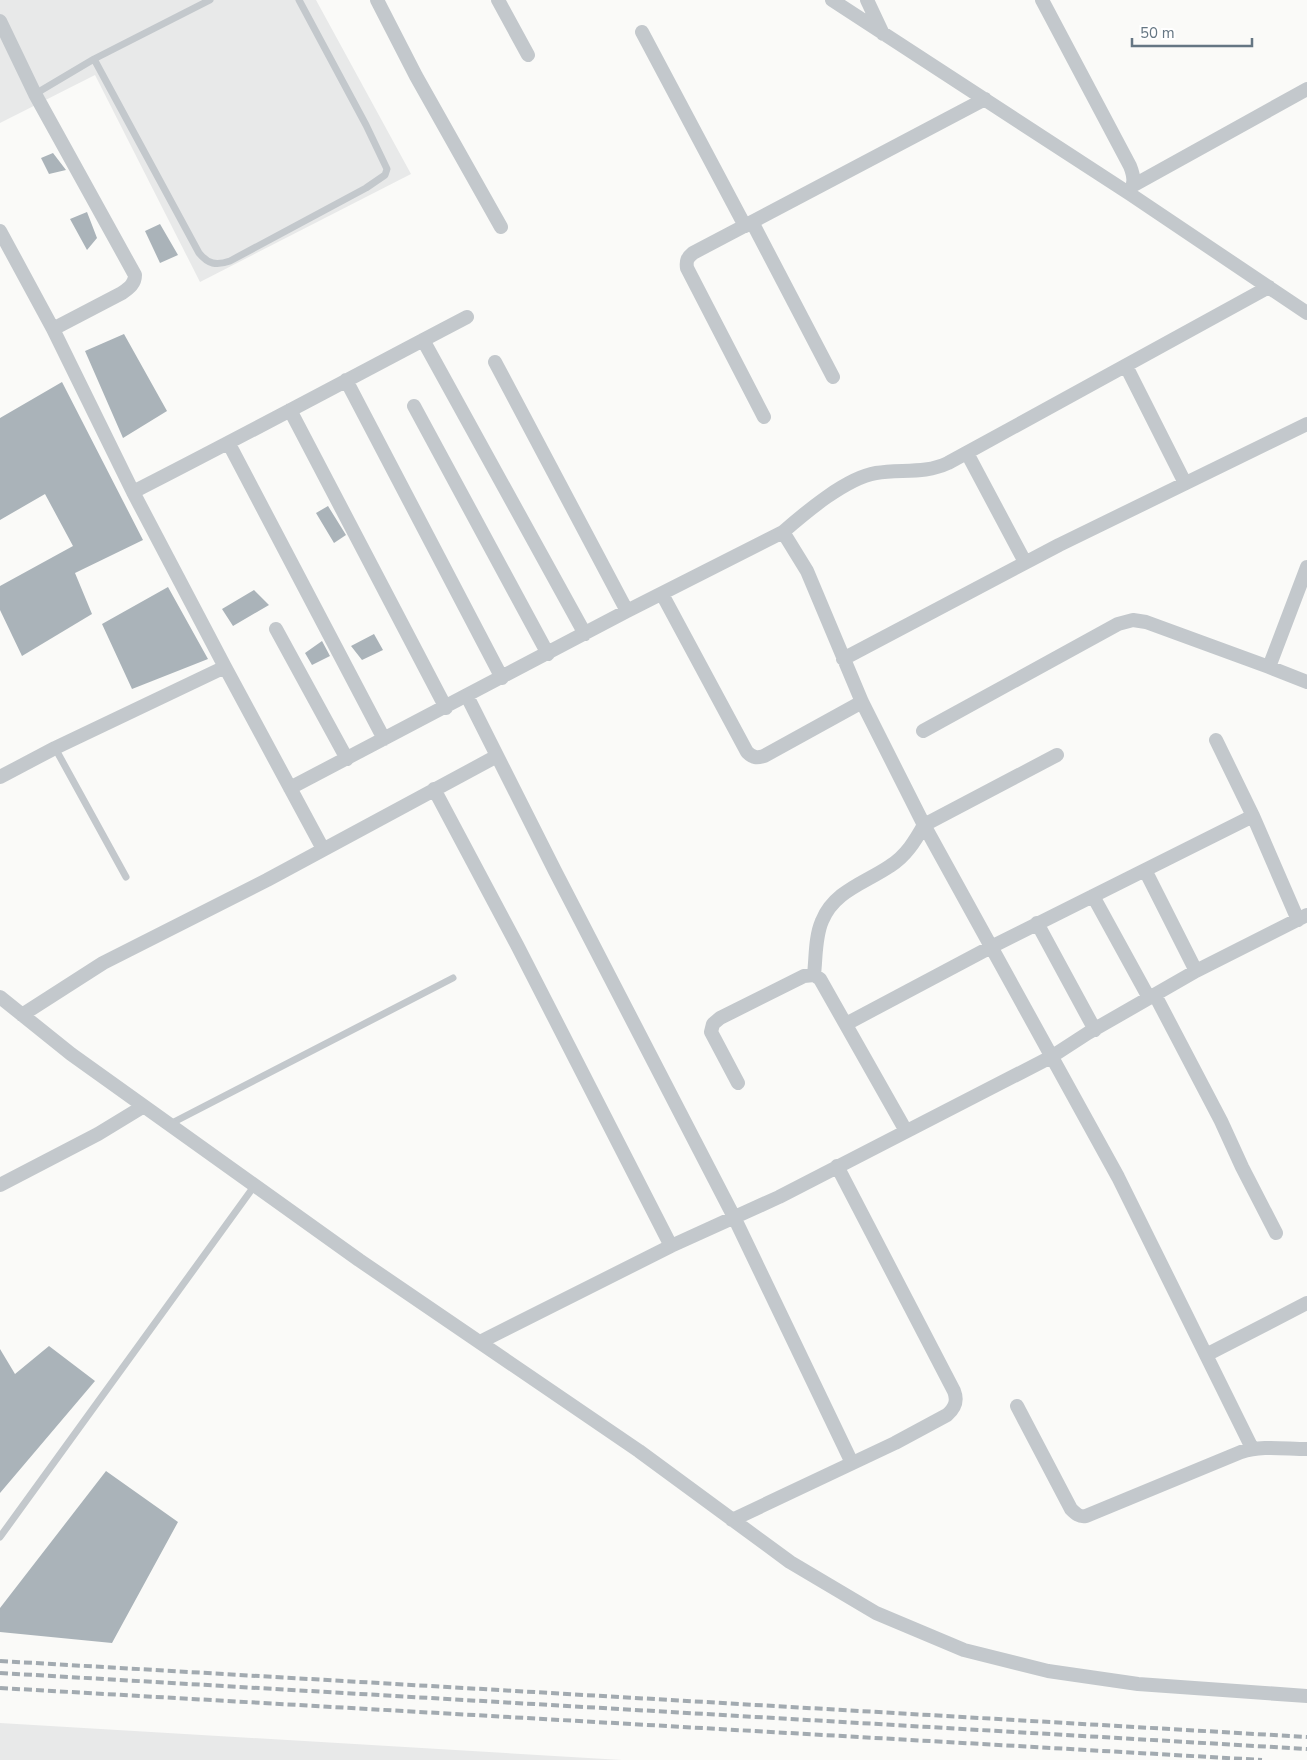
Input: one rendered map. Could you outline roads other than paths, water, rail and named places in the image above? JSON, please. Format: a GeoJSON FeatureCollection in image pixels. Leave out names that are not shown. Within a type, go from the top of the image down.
{"type":"FeatureCollection","features":[{"type":"Feature","properties":{"kind":"street"},"geometry":{"type":"LineString","coordinates":[[377,0],[416,76],[501,227]]}},
{"type":"Feature","properties":{"kind":"street"},"geometry":{"type":"LineString","coordinates":[[498,0],[528,54]]}},
{"type":"Feature","properties":{"kind":"street"},"geometry":{"type":"LineString","coordinates":[[832,0],[985,99],[1132,190],[1307,313]]}},
{"type":"Feature","properties":{"kind":"street"},"geometry":{"type":"LineString","coordinates":[[867,0],[883,34]]}},
{"type":"Feature","properties":{"kind":"street"},"geometry":{"type":"LineString","coordinates":[[1042,0],[1130,166],[1134,175],[1132,190]]}},
{"type":"Feature","properties":{"kind":"street"},"geometry":{"type":"LineString","coordinates":[[0,21],[35,94],[135,275],[135,281],[122,293],[52,329]]}},
{"type":"Feature","properties":{"kind":"street"},"geometry":{"type":"LineString","coordinates":[[642,32],[833,377]]}},
{"type":"Feature","properties":{"kind":"street"},"geometry":{"type":"LineString","coordinates":[[1132,190],[1307,89]]}},
{"type":"Feature","properties":{"kind":"street"},"geometry":{"type":"LineString","coordinates":[[764,417],[686,268],[688,257],[985,99]]}},
{"type":"Feature","properties":{"kind":"street"},"geometry":{"type":"LineString","coordinates":[[0,231],[52,329],[133,492],[323,849]]}},
{"type":"Feature","properties":{"kind":"street"},"geometry":{"type":"LineString","coordinates":[[290,788],[446,708],[627,611],[783,532],[833,494],[862,477],[875,473],[937,468],[1269,287]]}},
{"type":"Feature","properties":{"kind":"street"},"geometry":{"type":"LineString","coordinates":[[133,492],[229,444],[467,317]]}},
{"type":"Feature","properties":{"kind":"street"},"geometry":{"type":"LineString","coordinates":[[424,340],[584,634]]}},
{"type":"Feature","properties":{"kind":"street"},"geometry":{"type":"LineString","coordinates":[[495,362],[627,611]]}},
{"type":"Feature","properties":{"kind":"street"},"geometry":{"type":"LineString","coordinates":[[1126,366],[1185,483]]}},
{"type":"Feature","properties":{"kind":"street"},"geometry":{"type":"LineString","coordinates":[[346,380],[502,678]]}},
{"type":"Feature","properties":{"kind":"street"},"geometry":{"type":"LineString","coordinates":[[414,406],[548,654]]}},
{"type":"Feature","properties":{"kind":"street"},"geometry":{"type":"LineString","coordinates":[[290,410],[446,708]]}},
{"type":"Feature","properties":{"kind":"street"},"geometry":{"type":"LineString","coordinates":[[844,659],[1025,562],[1307,424]]}},
{"type":"Feature","properties":{"kind":"street"},"geometry":{"type":"LineString","coordinates":[[229,444],[384,739]]}},
{"type":"Feature","properties":{"kind":"street"},"geometry":{"type":"LineString","coordinates":[[967,453],[1025,562]]}},
{"type":"Feature","properties":{"kind":"street"},"geometry":{"type":"LineString","coordinates":[[783,532],[807,571],[862,702],[924,825],[1118,1177],[1252,1448]]}},
{"type":"Feature","properties":{"kind":"street"},"geometry":{"type":"LineString","coordinates":[[1269,667],[1307,567]]}},
{"type":"Feature","properties":{"kind":"street"},"geometry":{"type":"LineString","coordinates":[[662,594],[748,752],[752,756],[757,758],[764,756],[862,702]]}},
{"type":"Feature","properties":{"kind":"street"},"geometry":{"type":"LineString","coordinates":[[923,731],[1126,620],[1146,622],[1307,682]]}},
{"type":"Feature","properties":{"kind":"street"},"geometry":{"type":"LineString","coordinates":[[276,629],[347,759]]}},
{"type":"Feature","properties":{"kind":"street"},"geometry":{"type":"LineString","coordinates":[[0,777],[55,748],[225,667]]}},
{"type":"Feature","properties":{"kind":"street"},"geometry":{"type":"LineString","coordinates":[[467,696],[734,1217],[852,1463]]}},
{"type":"Feature","properties":{"kind":"street"},"geometry":{"type":"LineString","coordinates":[[480,1342],[671,1246],[779,1197],[1051,1057],[1196,971],[1302,918],[1216,740]]}},
{"type":"Feature","properties":{"kind":"street"},"geometry":{"type":"LineString","coordinates":[[814,974],[817,940],[821,922],[838,898],[850,889],[891,866],[904,855],[924,825],[1057,755]]}},
{"type":"Feature","properties":{"kind":"street"},"geometry":{"type":"LineString","coordinates":[[22,1014],[95,967],[267,880],[497,756]]}},
{"type":"Feature","properties":{"kind":"street"},"geometry":{"type":"LineString","coordinates":[[434,789],[522,954],[671,1246]]}},
{"type":"Feature","properties":{"kind":"street"},"geometry":{"type":"LineString","coordinates":[[846,1024],[990,947],[1253,816]]}},
{"type":"Feature","properties":{"kind":"street"},"geometry":{"type":"LineString","coordinates":[[1146,870],[1196,971]]}},
{"type":"Feature","properties":{"kind":"street"},"geometry":{"type":"LineString","coordinates":[[1093,896],[1221,1121],[1276,1234]]}},
{"type":"Feature","properties":{"kind":"street"},"geometry":{"type":"LineString","coordinates":[[1037,924],[1095,1030]]}},
{"type":"Feature","properties":{"kind":"street"},"geometry":{"type":"LineString","coordinates":[[814,974],[820,979],[906,1130]]}},
{"type":"Feature","properties":{"kind":"street"},"geometry":{"type":"LineString","coordinates":[[738,1083],[712,1032],[713,1024],[720,1018],[804,976],[814,974]]}},
{"type":"Feature","properties":{"kind":"street"},"geometry":{"type":"LineString","coordinates":[[0,997],[71,1054],[359,1260],[639,1451],[790,1562],[876,1613],[964,1650],[1048,1671],[1138,1684],[1307,1696]]}},
{"type":"Feature","properties":{"kind":"street"},"geometry":{"type":"LineString","coordinates":[[0,1185],[98,1134],[144,1106]]}},
{"type":"Feature","properties":{"kind":"street"},"geometry":{"type":"LineString","coordinates":[[732,1520],[947,1415],[953,1410],[956,1402],[956,1397],[837,1166]]}},
{"type":"Feature","properties":{"kind":"street"},"geometry":{"type":"LineString","coordinates":[[1206,1355],[1307,1303]]}},
{"type":"Feature","properties":{"kind":"street"},"geometry":{"type":"LineString","coordinates":[[1018,1406],[1071,1509],[1081,1516],[1086,1516],[1252,1448],[1307,1450]]}},
{"type":"Feature","properties":{"kind":"lane"},"geometry":{"type":"LineString","coordinates":[[35,94],[94,59],[210,0]]}},
{"type":"Feature","properties":{"kind":"lane"},"geometry":{"type":"LineString","coordinates":[[94,59],[199,253],[211,263],[230,262],[366,188],[385,175],[387,169],[366,124],[299,0]]}},
{"type":"Feature","properties":{"kind":"lane"},"geometry":{"type":"LineString","coordinates":[[55,748],[126,877]]}},
{"type":"Feature","properties":{"kind":"lane"},"geometry":{"type":"LineString","coordinates":[[170,1124],[453,978]]}},
{"type":"Feature","properties":{"kind":"lane"},"geometry":{"type":"LineString","coordinates":[[0,1537],[255,1185]]}},
{"type":"Feature","properties":{"kind":"railway"},"geometry":{"type":"LineString","coordinates":[[0,1661],[1307,1737]]}},
{"type":"Feature","properties":{"kind":"railway"},"geometry":{"type":"LineString","coordinates":[[0,1673],[1307,1749]]}},
{"type":"Feature","properties":{"kind":"railway"},"geometry":{"type":"LineString","coordinates":[[0,1688],[1262,1760]]}}]}
